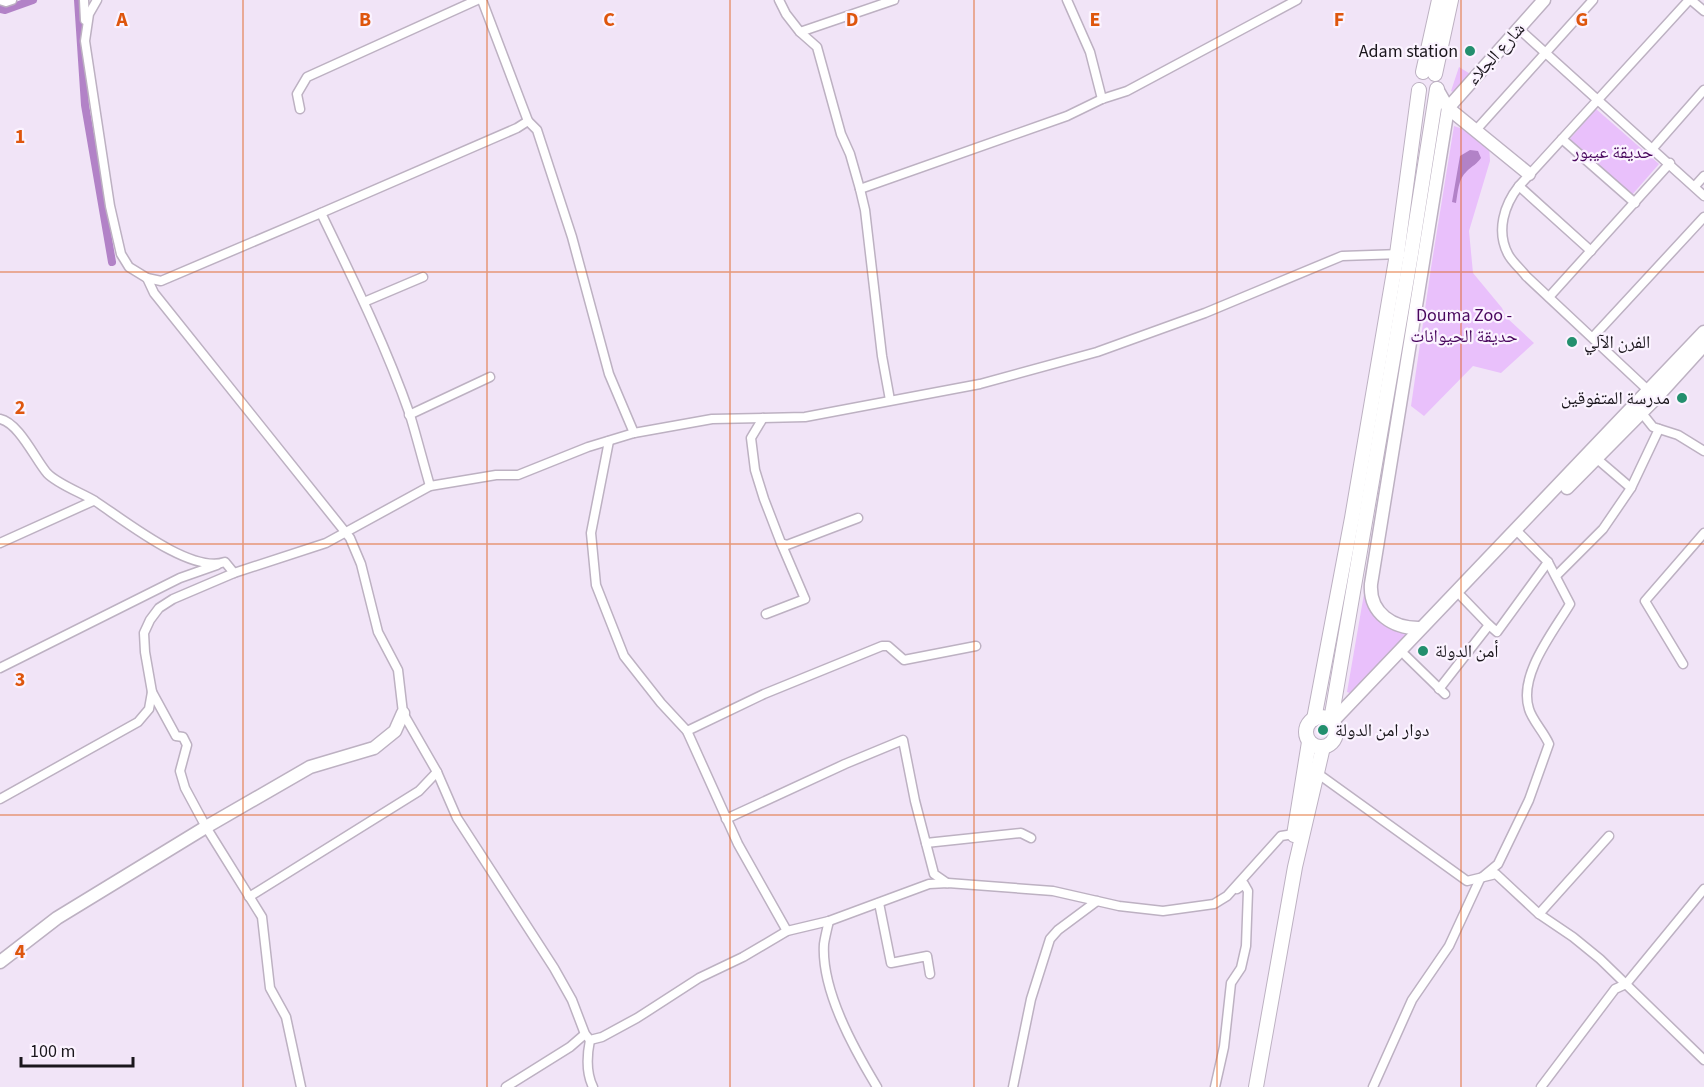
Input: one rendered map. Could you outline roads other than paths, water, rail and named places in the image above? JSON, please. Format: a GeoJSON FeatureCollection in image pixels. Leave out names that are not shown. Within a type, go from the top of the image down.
{"type":"FeatureCollection","features":[{"type":"Feature","properties":{"kind":"main road"},"geometry":{"type":"LineString","coordinates":[[1429,73],[1439,0]]}},
{"type":"Feature","properties":{"kind":"main road"},"geometry":{"type":"LineString","coordinates":[[1404,254],[1419,90],[1416,80],[1429,73],[1450,0]]}},
{"type":"Feature","properties":{"kind":"main road","name":"شارع الجلاء"},"geometry":{"type":"LineString","coordinates":[[1448,108],[1544,0]]}},
{"type":"Feature","properties":{"kind":"main road"},"geometry":{"type":"LineString","coordinates":[[1295,867],[1294,834],[1309,742],[1306,729],[1314,719],[1373,430],[1404,254],[1437,89],[1438,81],[1429,73]]}},
{"type":"Feature","properties":{"kind":"main road"},"geometry":{"type":"LineString","coordinates":[[1437,89],[1448,108],[1530,174]]}},
{"type":"Feature","properties":{"kind":"main road"},"geometry":{"type":"LineString","coordinates":[[1419,90],[1426,92],[1437,89]]}},
{"type":"Feature","properties":{"kind":"main road"},"geometry":{"type":"LineString","coordinates":[[1421,628],[1404,628],[1384,617],[1373,602],[1371,584],[1448,108]]}},
{"type":"Feature","properties":{"kind":"main road"},"geometry":{"type":"LineString","coordinates":[[1333,724],[1421,628],[1641,412],[1652,394],[1704,332]]}},
{"type":"Feature","properties":{"kind":"main road"},"geometry":{"type":"LineString","coordinates":[[1333,724],[1406,656],[1519,533],[1652,394],[1704,345]]}},
{"type":"Feature","properties":{"kind":"main road"},"geometry":{"type":"LineString","coordinates":[[1373,430],[1394,432]]}},
{"type":"Feature","properties":{"kind":"main road"},"geometry":{"type":"LineString","coordinates":[[1309,742],[1323,747],[1334,741],[1333,724],[1356,581],[1373,430]]}},
{"type":"Feature","properties":{"kind":"main road"},"geometry":{"type":"LineString","coordinates":[[1356,581],[1371,584]]}},
{"type":"Feature","properties":{"kind":"main road"},"geometry":{"type":"LineString","coordinates":[[0,962],[57,918],[310,767],[374,748],[395,731],[403,713]]}},
{"type":"Feature","properties":{"kind":"main road"},"geometry":{"type":"LineString","coordinates":[[1314,719],[1324,717],[1333,724]]}},
{"type":"Feature","properties":{"kind":"main road"},"geometry":{"type":"LineString","coordinates":[[1256,1087],[1295,867],[1323,747]]}},
{"type":"Feature","properties":{"kind":"street"},"geometry":{"type":"LineString","coordinates":[[0,0],[6,2],[12,0]]}},
{"type":"Feature","properties":{"kind":"street"},"geometry":{"type":"LineString","coordinates":[[84,0],[85,41],[110,206],[121,254],[129,267],[147,278],[161,281],[517,128],[528,121]]}},
{"type":"Feature","properties":{"kind":"street"},"geometry":{"type":"LineString","coordinates":[[85,41],[89,14],[97,0]]}},
{"type":"Feature","properties":{"kind":"street"},"geometry":{"type":"LineString","coordinates":[[300,109],[297,94],[307,77],[477,0]]}},
{"type":"Feature","properties":{"kind":"street"},"geometry":{"type":"LineString","coordinates":[[482,0],[528,121],[537,130],[572,237],[609,374],[634,433]]}},
{"type":"Feature","properties":{"kind":"street"},"geometry":{"type":"LineString","coordinates":[[779,0],[786,14],[800,32],[817,46],[841,134],[850,154],[860,189],[865,210],[882,356],[890,400]]}},
{"type":"Feature","properties":{"kind":"street"},"geometry":{"type":"LineString","coordinates":[[800,32],[894,0]]}},
{"type":"Feature","properties":{"kind":"street"},"geometry":{"type":"LineString","coordinates":[[1067,0],[1090,52],[1102,99]]}},
{"type":"Feature","properties":{"kind":"street"},"geometry":{"type":"LineString","coordinates":[[860,189],[1067,116],[1102,99],[1127,91],[1297,0]]}},
{"type":"Feature","properties":{"kind":"street"},"geometry":{"type":"LineString","coordinates":[[1476,130],[1593,0]]}},
{"type":"Feature","properties":{"kind":"street"},"geometry":{"type":"LineString","coordinates":[[1652,394],[1515,262],[1504,243],[1502,229],[1508,204],[1519,186],[1597,99],[1690,0],[1704,11]]}},
{"type":"Feature","properties":{"kind":"street"},"geometry":{"type":"LineString","coordinates":[[1519,29],[1704,196]]}},
{"type":"Feature","properties":{"kind":"street"},"geometry":{"type":"LineString","coordinates":[[1653,148],[1704,90]]}},
{"type":"Feature","properties":{"kind":"street"},"geometry":{"type":"LineString","coordinates":[[1562,139],[1635,203]]}},
{"type":"Feature","properties":{"kind":"street"},"geometry":{"type":"LineString","coordinates":[[1549,297],[1670,163]]}},
{"type":"Feature","properties":{"kind":"street"},"geometry":{"type":"LineString","coordinates":[[1695,186],[1704,176]]}},
{"type":"Feature","properties":{"kind":"street"},"geometry":{"type":"LineString","coordinates":[[1519,186],[1591,251]]}},
{"type":"Feature","properties":{"kind":"street"},"geometry":{"type":"LineString","coordinates":[[321,213],[364,302],[409,414],[430,486]]}},
{"type":"Feature","properties":{"kind":"street"},"geometry":{"type":"LineString","coordinates":[[1593,337],[1704,217]]}},
{"type":"Feature","properties":{"kind":"street"},"geometry":{"type":"LineString","coordinates":[[301,1087],[286,1017],[270,988],[262,917],[206,827],[185,788],[180,771],[187,745],[183,737],[176,736],[152,692],[144,633],[159,608],[173,599],[234,573],[326,543],[430,486],[496,475],[518,475],[588,447],[634,433],[712,419],[806,417],[980,384],[1097,352],[1205,313],[1342,256],[1404,254]]}},
{"type":"Feature","properties":{"kind":"street"},"geometry":{"type":"LineString","coordinates":[[364,302],[423,277]]}},
{"type":"Feature","properties":{"kind":"street"},"geometry":{"type":"LineString","coordinates":[[147,278],[154,293],[350,538],[361,564],[378,632],[398,670],[403,713],[437,772],[457,818],[554,968],[572,1000],[588,1037],[587,1056],[590,1081],[593,1087]]}},
{"type":"Feature","properties":{"kind":"street"},"geometry":{"type":"LineString","coordinates":[[409,414],[490,377]]}},
{"type":"Feature","properties":{"kind":"street"},"geometry":{"type":"LineString","coordinates":[[1641,412],[1649,424],[1678,435],[1704,451]]}},
{"type":"Feature","properties":{"kind":"street"},"geometry":{"type":"LineString","coordinates":[[763,418],[751,438],[754,470],[805,599],[766,614]]}},
{"type":"Feature","properties":{"kind":"street"},"geometry":{"type":"LineString","coordinates":[[0,419],[7,420],[48,475],[167,549],[205,563],[217,564]]}},
{"type":"Feature","properties":{"kind":"street"},"geometry":{"type":"LineString","coordinates":[[1556,576],[1603,529],[1631,488],[1659,429]]}},
{"type":"Feature","properties":{"kind":"street"},"geometry":{"type":"LineString","coordinates":[[609,441],[591,533],[596,585],[624,656],[661,703],[687,731],[738,844],[787,931]]}},
{"type":"Feature","properties":{"kind":"street"},"geometry":{"type":"LineString","coordinates":[[1596,458],[1631,488]]}},
{"type":"Feature","properties":{"kind":"street"},"geometry":{"type":"LineString","coordinates":[[0,543],[93,501]]}},
{"type":"Feature","properties":{"kind":"street"},"geometry":{"type":"LineString","coordinates":[[781,543],[787,545],[858,518]]}},
{"type":"Feature","properties":{"kind":"street"},"geometry":{"type":"LineString","coordinates":[[1373,1087],[1412,1000],[1449,946],[1480,879],[1498,864],[1529,800],[1549,744],[1544,731],[1529,711],[1527,685],[1549,636],[1570,604],[1548,562],[1519,533]]}},
{"type":"Feature","properties":{"kind":"street"},"geometry":{"type":"LineString","coordinates":[[1683,664],[1645,601],[1704,533]]}},
{"type":"Feature","properties":{"kind":"street"},"geometry":{"type":"LineString","coordinates":[[0,668],[180,578],[225,562],[234,573]]}},
{"type":"Feature","properties":{"kind":"street"},"geometry":{"type":"LineString","coordinates":[[1462,597],[1497,632],[1548,562]]}},
{"type":"Feature","properties":{"kind":"street"},"geometry":{"type":"LineString","coordinates":[[1406,656],[1442,691],[1489,625]]}},
{"type":"Feature","properties":{"kind":"street"},"geometry":{"type":"LineString","coordinates":[[687,731],[764,694],[882,646],[888,646],[904,660],[976,646]]}},
{"type":"Feature","properties":{"kind":"street"},"geometry":{"type":"LineString","coordinates":[[0,799],[138,722],[148,709],[152,692]]}},
{"type":"Feature","properties":{"kind":"street"},"geometry":{"type":"LineString","coordinates":[[726,819],[844,764],[903,740],[915,801],[934,874],[948,883]]}},
{"type":"Feature","properties":{"kind":"street"},"geometry":{"type":"LineString","coordinates":[[249,897],[419,791],[437,772]]}},
{"type":"Feature","properties":{"kind":"street"},"geometry":{"type":"LineString","coordinates":[[1317,773],[1467,881],[1496,874],[1539,914],[1573,937],[1626,984],[1704,1060]]}},
{"type":"Feature","properties":{"kind":"street"},"geometry":{"type":"LineString","coordinates":[[926,843],[1021,834],[1031,838]]}},
{"type":"Feature","properties":{"kind":"street"},"geometry":{"type":"LineString","coordinates":[[1227,896],[1281,836],[1294,834]]}},
{"type":"Feature","properties":{"kind":"street"},"geometry":{"type":"LineString","coordinates":[[1539,914],[1609,836]]}},
{"type":"Feature","properties":{"kind":"street"},"geometry":{"type":"LineString","coordinates":[[506,1087],[588,1037],[602,1038],[699,978],[787,931],[829,921],[929,884],[948,883],[1053,891],[1119,906],[1163,911],[1214,904],[1244,884],[1248,891],[1246,946],[1241,968],[1231,983],[1224,1047],[1215,1087]]}},
{"type":"Feature","properties":{"kind":"street"},"geometry":{"type":"LineString","coordinates":[[1541,1087],[1615,989],[1626,984],[1704,890]]}},
{"type":"Feature","properties":{"kind":"street"},"geometry":{"type":"LineString","coordinates":[[1013,1087],[1031,999],[1050,939],[1058,930],[1097,901]]}},
{"type":"Feature","properties":{"kind":"street"},"geometry":{"type":"LineString","coordinates":[[879,903],[891,963],[927,956],[930,974]]}},
{"type":"Feature","properties":{"kind":"street"},"geometry":{"type":"LineString","coordinates":[[829,921],[824,945],[828,985],[850,1036],[876,1087]]}},
{"type":"Feature","properties":{"kind":"waterway"},"geometry":{"type":"LineString","coordinates":[[0,9],[5,10],[33,0]]}},
{"type":"Feature","properties":{"kind":"waterway"},"geometry":{"type":"LineString","coordinates":[[78,0],[85,105],[112,262]]}},
{"type":"Feature","properties":{"kind":"place","name":"Adam station"},"geometry":{"type":"Point","coordinates":[1470,51]}},
{"type":"Feature","properties":{"kind":"place","name":"الفرن الآلي"},"geometry":{"type":"Point","coordinates":[1572,342]}},
{"type":"Feature","properties":{"kind":"place","name":"مدرسة المتفوقين"},"geometry":{"type":"Point","coordinates":[1682,398]}},
{"type":"Feature","properties":{"kind":"place","name":"أمن الدولة"},"geometry":{"type":"Point","coordinates":[1423,651]}},
{"type":"Feature","properties":{"kind":"place","name":"دوار امن الدولة"},"geometry":{"type":"Point","coordinates":[1323,730]}},
{"type":"Feature","properties":{"kind":"park label","name":"حديقة عيبور"},"geometry":{"type":"Point","coordinates":[1613,152]}},
{"type":"Feature","properties":{"kind":"park label","name":"Douma Zoo - حديقة الحيوانات"},"geometry":{"type":"Point","coordinates":[1464,325]}}]}
